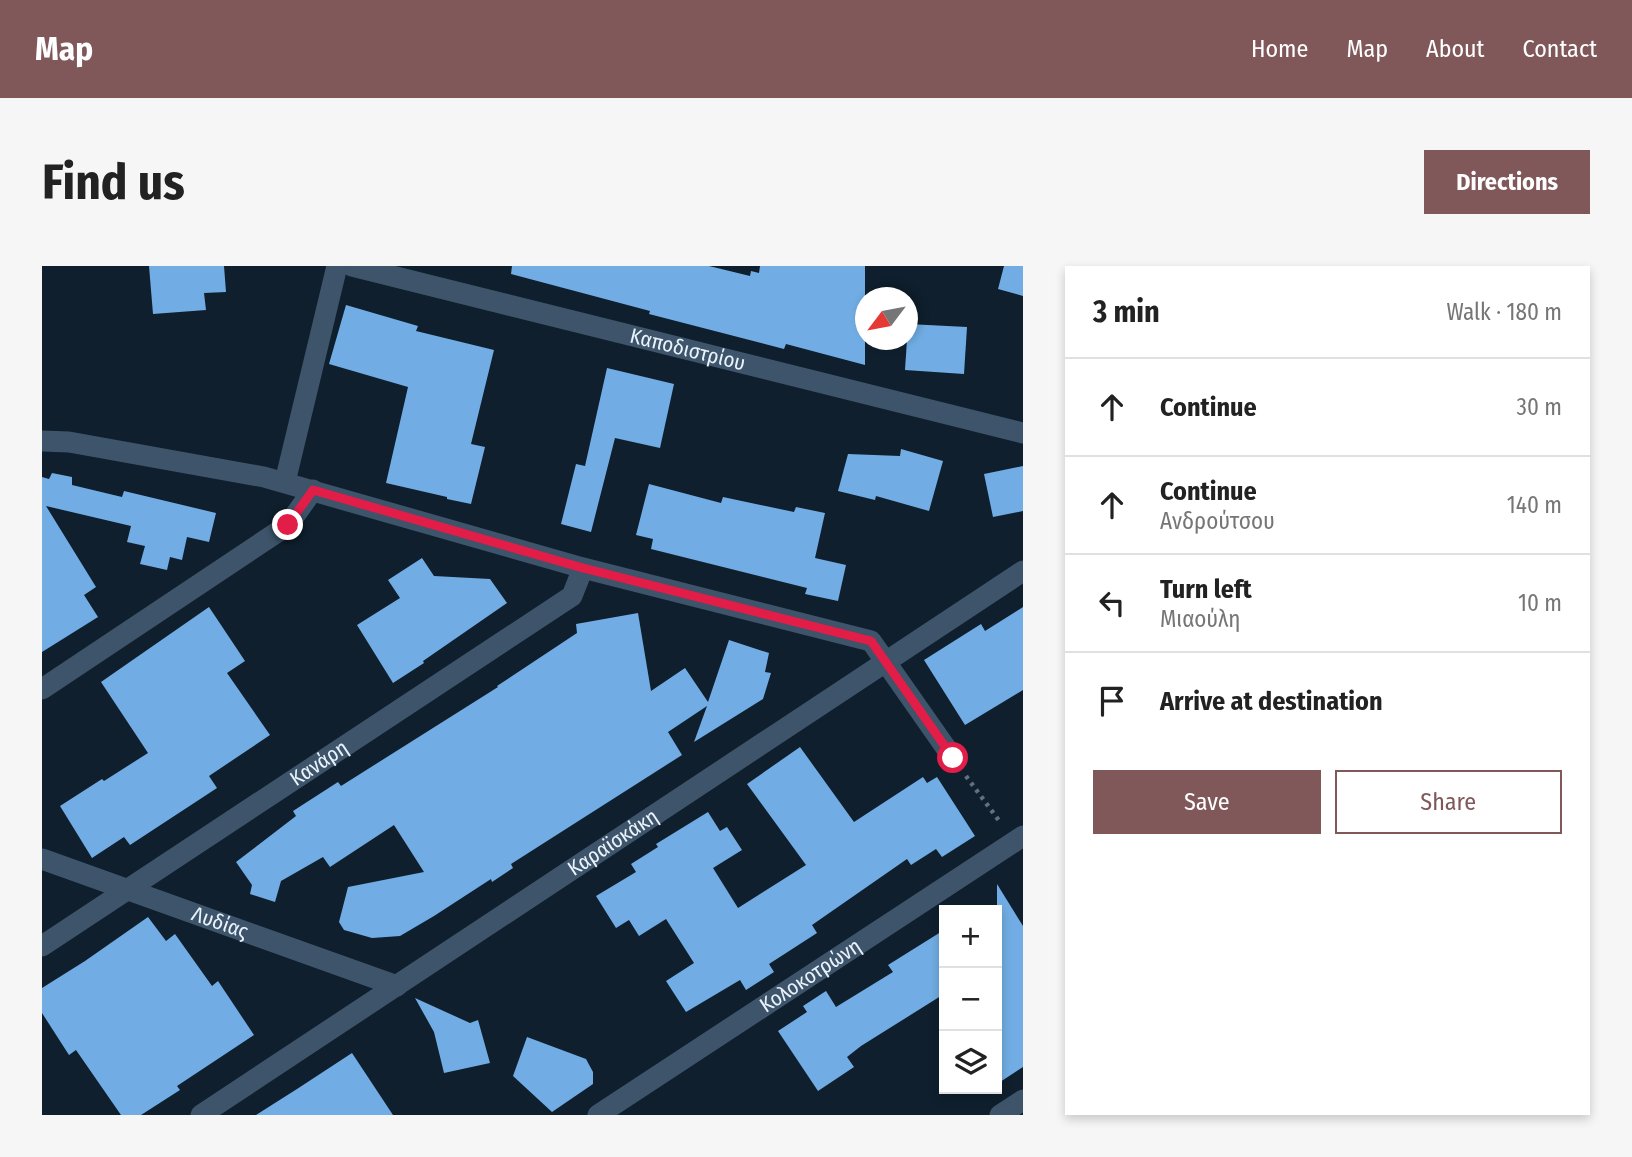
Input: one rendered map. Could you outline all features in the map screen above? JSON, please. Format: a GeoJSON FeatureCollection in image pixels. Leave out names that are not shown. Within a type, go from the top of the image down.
{"type":"FeatureCollection","features":[{"type":"Feature","properties":{"kind":"street"},"geometry":{"type":"LineString","coordinates":[[285,482],[337,266]]}},
{"type":"Feature","properties":{"kind":"street","name":"Καποδιστρίου"},"geometry":{"type":"LineString","coordinates":[[352,266],[1023,433]]}},
{"type":"Feature","properties":{"kind":"street"},"geometry":{"type":"LineString","coordinates":[[42,441],[69,442],[285,482],[583,568],[871,641],[953,758]]}},
{"type":"Feature","properties":{"kind":"street"},"geometry":{"type":"LineString","coordinates":[[42,689],[288,525],[313,490]]}},
{"type":"Feature","properties":{"kind":"street","name":"Κανάρη"},"geometry":{"type":"LineString","coordinates":[[42,946],[572,596],[583,568]]}},
{"type":"Feature","properties":{"kind":"street","name":"Καραϊσκάκη"},"geometry":{"type":"LineString","coordinates":[[201,1115],[1023,571]]}},
{"type":"Feature","properties":{"kind":"street","name":"Κολοκοτρώνη"},"geometry":{"type":"LineString","coordinates":[[598,1115],[1019,839]]}},
{"type":"Feature","properties":{"kind":"street","name":"Λυδίας"},"geometry":{"type":"LineString","coordinates":[[42,859],[397,986]]}},
{"type":"Feature","properties":{"kind":"street"},"geometry":{"type":"LineString","coordinates":[[1000,1115],[1023,1100]]}},
{"type":"Feature","properties":{"kind":"path"},"geometry":{"type":"LineString","coordinates":[[953,758],[1019,839]]}},
{"type":"Feature","properties":{"kind":"building"},"geometry":{"type":"Polygon","coordinates":[[[149,266],[224,266],[226,292],[204,293],[206,310],[153,314],[149,266]]]}},
{"type":"Feature","properties":{"kind":"building"},"geometry":{"type":"Polygon","coordinates":[[[512,266],[709,266],[750,276],[751,271],[759,273],[760,266],[865,266],[865,287],[855,287],[855,350],[865,350],[865,365],[786,344],[784,349],[511,274],[512,266]]]}},
{"type":"Feature","properties":{"kind":"building"},"geometry":{"type":"Polygon","coordinates":[[[1004,266],[1023,266],[1023,296],[998,289],[1004,266]]]}},
{"type":"Feature","properties":{"kind":"building"},"geometry":{"type":"Polygon","coordinates":[[[346,305],[418,326],[416,331],[494,350],[471,444],[485,447],[471,504],[386,483],[408,387],[329,364],[346,305]]]}},
{"type":"Feature","properties":{"kind":"building"},"geometry":{"type":"Polygon","coordinates":[[[918,325],[967,327],[964,374],[905,370],[906,350],[918,350],[918,325]]]}},
{"type":"Feature","properties":{"kind":"building"},"geometry":{"type":"Polygon","coordinates":[[[607,368],[674,384],[660,448],[615,438],[591,532],[561,524],[576,464],[585,466],[607,368]]]}},
{"type":"Feature","properties":{"kind":"building"},"geometry":{"type":"Polygon","coordinates":[[[901,449],[943,461],[929,511],[876,496],[875,500],[838,491],[848,454],[900,456],[901,449]]]}},
{"type":"Feature","properties":{"kind":"building"},"geometry":{"type":"Polygon","coordinates":[[[1023,466],[1023,511],[993,517],[984,474],[1023,466]]]}},
{"type":"Feature","properties":{"kind":"building"},"geometry":{"type":"Polygon","coordinates":[[[52,473],[72,477],[72,485],[122,497],[124,491],[216,513],[209,542],[187,537],[182,560],[170,557],[167,570],[140,564],[145,546],[127,542],[131,526],[46,506],[96,587],[84,595],[98,617],[42,652],[42,477],[49,479],[52,473]]]}},
{"type":"Feature","properties":{"kind":"building"},"geometry":{"type":"Polygon","coordinates":[[[649,484],[721,503],[723,497],[794,512],[796,507],[825,513],[815,558],[846,565],[838,601],[805,594],[807,588],[651,549],[653,539],[636,535],[649,484]]]}},
{"type":"Feature","properties":{"kind":"building"},"geometry":{"type":"Polygon","coordinates":[[[422,558],[434,576],[490,579],[507,603],[393,683],[357,625],[400,598],[388,580],[422,558]]]}},
{"type":"Feature","properties":{"kind":"building"},"geometry":{"type":"Polygon","coordinates":[[[209,607],[245,661],[227,673],[270,735],[209,776],[217,788],[130,845],[124,837],[92,858],[60,806],[148,753],[101,682],[209,607]]]}},
{"type":"Feature","properties":{"kind":"building"},"geometry":{"type":"Polygon","coordinates":[[[1023,607],[1023,690],[965,725],[924,660],[981,624],[985,631],[1023,607]]]}},
{"type":"Feature","properties":{"kind":"building"},"geometry":{"type":"Polygon","coordinates":[[[638,613],[651,691],[685,668],[708,702],[729,640],[769,653],[765,672],[771,673],[763,699],[694,742],[707,706],[668,732],[682,755],[511,864],[513,868],[492,882],[491,879],[400,936],[372,938],[344,930],[339,922],[348,887],[424,872],[394,825],[330,867],[323,857],[281,881],[275,902],[250,894],[252,885],[236,862],[296,816],[293,811],[338,782],[341,786],[498,687],[577,633],[576,624],[638,613]]]}},
{"type":"Feature","properties":{"kind":"building"},"geometry":{"type":"Polygon","coordinates":[[[800,747],[854,822],[923,777],[927,783],[937,777],[975,836],[942,857],[936,849],[911,865],[907,859],[812,925],[817,933],[769,964],[774,972],[746,990],[740,980],[686,1012],[666,981],[694,963],[666,919],[639,936],[629,920],[616,928],[596,896],[636,872],[631,864],[658,847],[656,844],[708,812],[720,831],[727,827],[742,850],[713,868],[738,908],[806,865],[747,784],[800,747]]]}},
{"type":"Feature","properties":{"kind":"building"},"geometry":{"type":"Polygon","coordinates":[[[997,884],[1023,926],[1023,1067],[1002,1081],[1002,905],[997,905],[997,884]]]}},
{"type":"Feature","properties":{"kind":"building"},"geometry":{"type":"Polygon","coordinates":[[[148,917],[166,941],[175,934],[212,986],[218,981],[254,1035],[177,1086],[180,1090],[141,1115],[121,1115],[76,1050],[69,1055],[42,1013],[42,988],[148,917]]]}},
{"type":"Feature","properties":{"kind":"building"},"geometry":{"type":"Polygon","coordinates":[[[939,933],[939,997],[861,1046],[847,1057],[854,1067],[818,1091],[778,1031],[807,1012],[803,1006],[826,991],[836,1007],[893,972],[888,965],[939,933]]]}},
{"type":"Feature","properties":{"kind":"building"},"geometry":{"type":"Polygon","coordinates":[[[415,998],[470,1023],[478,1020],[490,1063],[444,1073],[434,1032],[415,998]]]}},
{"type":"Feature","properties":{"kind":"building"},"geometry":{"type":"Polygon","coordinates":[[[527,1037],[586,1059],[593,1072],[593,1084],[552,1112],[513,1076],[527,1037]]]}},
{"type":"Feature","properties":{"kind":"building"},"geometry":{"type":"Polygon","coordinates":[[[352,1053],[393,1115],[256,1115],[297,1089],[352,1053]]]}},
{"type":"Feature","properties":{"kind":"route"},"geometry":{"type":"LineString","coordinates":[[288,525],[313,490],[583,568],[871,641],[953,758]]}}]}
